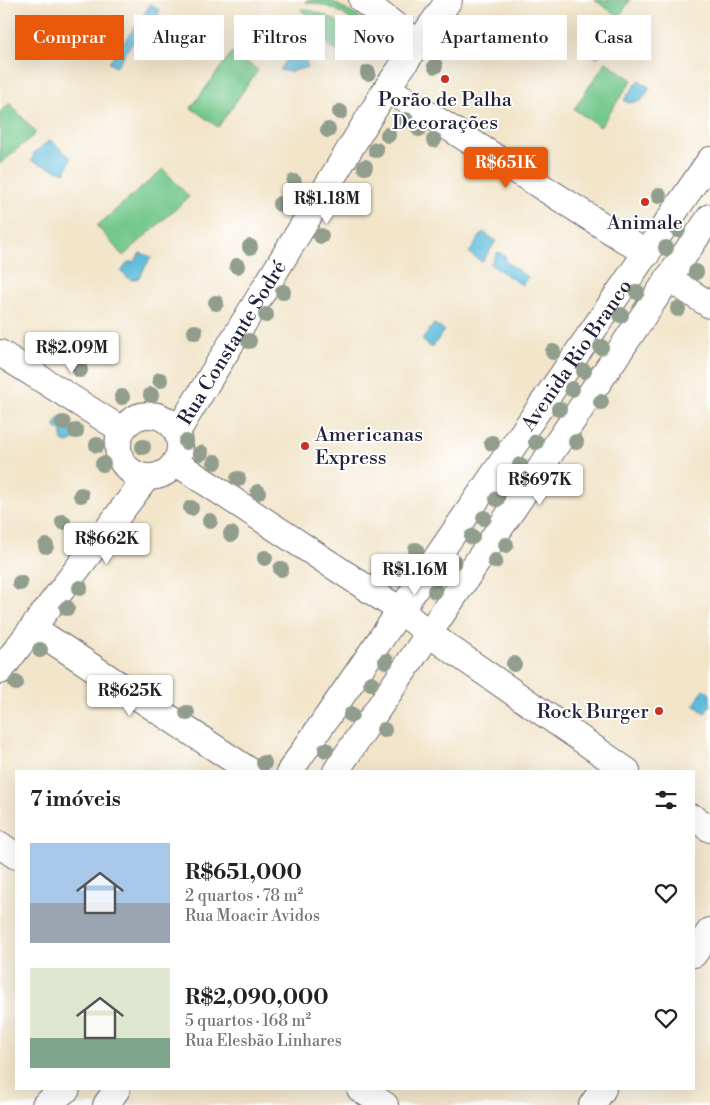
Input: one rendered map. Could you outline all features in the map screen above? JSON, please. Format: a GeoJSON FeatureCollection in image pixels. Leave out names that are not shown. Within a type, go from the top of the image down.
{"type":"FeatureCollection","features":[{"type":"Feature","properties":{"kind":"street"},"geometry":{"type":"LineString","coordinates":[[362,0],[418,42]]}},
{"type":"Feature","properties":{"kind":"street","name":"Rua Constante Sodré"},"geometry":{"type":"LineString","coordinates":[[177,432],[387,88],[449,0]]}},
{"type":"Feature","properties":{"kind":"street"},"geometry":{"type":"LineString","coordinates":[[387,88],[647,254]]}},
{"type":"Feature","properties":{"kind":"street","name":"Avenida Rio Branco"},"geometry":{"type":"LineString","coordinates":[[291,770],[710,160]]}},
{"type":"Feature","properties":{"kind":"street","name":"Avenida Rio Branco"},"geometry":{"type":"LineString","coordinates":[[337,770],[710,217]]}},
{"type":"Feature","properties":{"kind":"street"},"geometry":{"type":"LineString","coordinates":[[668,278],[710,306]]}},
{"type":"Feature","properties":{"kind":"street"},"geometry":{"type":"LineString","coordinates":[[0,353],[122,430]]}},
{"type":"Feature","properties":{"kind":"street"},"geometry":{"type":"LineString","coordinates":[[150,415],[166,419],[177,432],[180,447],[175,462],[168,471],[158,476],[147,477],[135,474],[125,466],[119,455],[118,442],[122,430],[134,418],[150,415]]}},
{"type":"Feature","properties":{"kind":"street"},"geometry":{"type":"LineString","coordinates":[[175,462],[400,610],[429,634],[626,770]]}},
{"type":"Feature","properties":{"kind":"street"},"geometry":{"type":"LineString","coordinates":[[0,671],[147,477]]}},
{"type":"Feature","properties":{"kind":"street"},"geometry":{"type":"LineString","coordinates":[[33,628],[248,770]]}},
{"type":"Feature","properties":{"kind":"street"},"geometry":{"type":"LineString","coordinates":[[695,819],[710,829]]}},
{"type":"Feature","properties":{"kind":"street"},"geometry":{"type":"LineString","coordinates":[[0,845],[15,855]]}},
{"type":"Feature","properties":{"kind":"street"},"geometry":{"type":"LineString","coordinates":[[695,952],[710,930]]}},
{"type":"Feature","properties":{"kind":"street"},"geometry":{"type":"LineString","coordinates":[[45,1105],[66,1090]]}},
{"type":"Feature","properties":{"kind":"street"},"geometry":{"type":"LineString","coordinates":[[106,1105],[116,1090]]}},
{"type":"Feature","properties":{"kind":"street"},"geometry":{"type":"LineString","coordinates":[[362,1090],[385,1105]]}},
{"type":"Feature","properties":{"kind":"street"},"geometry":{"type":"LineString","coordinates":[[592,1105],[602,1090]]}},
{"type":"Feature","properties":{"kind":"green space"},"geometry":{"type":"Polygon","coordinates":[[[309,0],[330,0],[355,15],[343,15],[327,6],[305,2],[309,0]]]}},
{"type":"Feature","properties":{"kind":"green space"},"geometry":{"type":"Polygon","coordinates":[[[595,0],[630,0],[620,15],[616,15],[595,0]]]}},
{"type":"Feature","properties":{"kind":"green space"},"geometry":{"type":"Polygon","coordinates":[[[301,9],[323,15],[306,15],[301,9]]]}},
{"type":"Feature","properties":{"kind":"green space"},"geometry":{"type":"Polygon","coordinates":[[[325,16],[335,21],[335,50],[325,40],[325,16]]]}},
{"type":"Feature","properties":{"kind":"green space"},"geometry":{"type":"Polygon","coordinates":[[[232,52],[234,53],[234,60],[244,60],[258,70],[218,127],[191,108],[232,52]]]}},
{"type":"Feature","properties":{"kind":"green space"},"geometry":{"type":"Polygon","coordinates":[[[606,62],[632,80],[600,127],[574,109],[606,62]]]}},
{"type":"Feature","properties":{"kind":"green space"},"geometry":{"type":"Polygon","coordinates":[[[10,103],[36,133],[0,164],[0,112],[10,103]]]}},
{"type":"Feature","properties":{"kind":"green space"},"geometry":{"type":"Polygon","coordinates":[[[163,169],[189,197],[123,256],[97,226],[163,169]]]}},
{"type":"Feature","properties":{"kind":"water"},"geometry":{"type":"Polygon","coordinates":[[[151,4],[159,10],[158,15],[143,15],[151,4]]]}},
{"type":"Feature","properties":{"kind":"water"},"geometry":{"type":"Polygon","coordinates":[[[134,28],[134,42],[124,55],[124,42],[134,28]]]}},
{"type":"Feature","properties":{"kind":"water"},"geometry":{"type":"Polygon","coordinates":[[[111,60],[121,60],[116,67],[109,63],[111,60]]]}},
{"type":"Feature","properties":{"kind":"water"},"geometry":{"type":"Polygon","coordinates":[[[286,60],[305,60],[308,67],[289,72],[280,70],[286,60]]]}},
{"type":"Feature","properties":{"kind":"water"},"geometry":{"type":"Polygon","coordinates":[[[639,80],[650,88],[641,101],[628,103],[624,100],[639,80]]]}},
{"type":"Feature","properties":{"kind":"water"},"geometry":{"type":"Polygon","coordinates":[[[50,140],[71,158],[65,173],[32,161],[34,153],[50,140]]]}},
{"type":"Feature","properties":{"kind":"water"},"geometry":{"type":"Polygon","coordinates":[[[483,232],[496,241],[482,262],[469,253],[483,232]]]}},
{"type":"Feature","properties":{"kind":"water"},"geometry":{"type":"Polygon","coordinates":[[[498,252],[505,256],[506,262],[528,277],[522,285],[490,264],[498,252]]]}},
{"type":"Feature","properties":{"kind":"water"},"geometry":{"type":"Polygon","coordinates":[[[140,253],[151,257],[139,278],[131,280],[121,272],[128,262],[134,262],[140,253]]]}},
{"type":"Feature","properties":{"kind":"water"},"geometry":{"type":"Polygon","coordinates":[[[434,324],[444,330],[432,348],[422,340],[434,324]]]}},
{"type":"Feature","properties":{"kind":"water"},"geometry":{"type":"Polygon","coordinates":[[[58,418],[63,418],[74,426],[76,439],[68,443],[62,441],[62,432],[55,427],[58,418]]]}},
{"type":"Feature","properties":{"kind":"water"},"geometry":{"type":"Polygon","coordinates":[[[704,689],[710,694],[710,706],[705,713],[694,705],[704,689]]]}},
{"type":"Feature","properties":{"kind":"place","name":"Porão de Palha Decorações"},"geometry":{"type":"Point","coordinates":[445,79]}},
{"type":"Feature","properties":{"kind":"place","name":"Animale"},"geometry":{"type":"Point","coordinates":[645,202]}},
{"type":"Feature","properties":{"kind":"place","name":"Americanas Express"},"geometry":{"type":"Point","coordinates":[305,446]}},
{"type":"Feature","properties":{"kind":"place","name":"Rock Burger"},"geometry":{"type":"Point","coordinates":[659,711]}}]}
